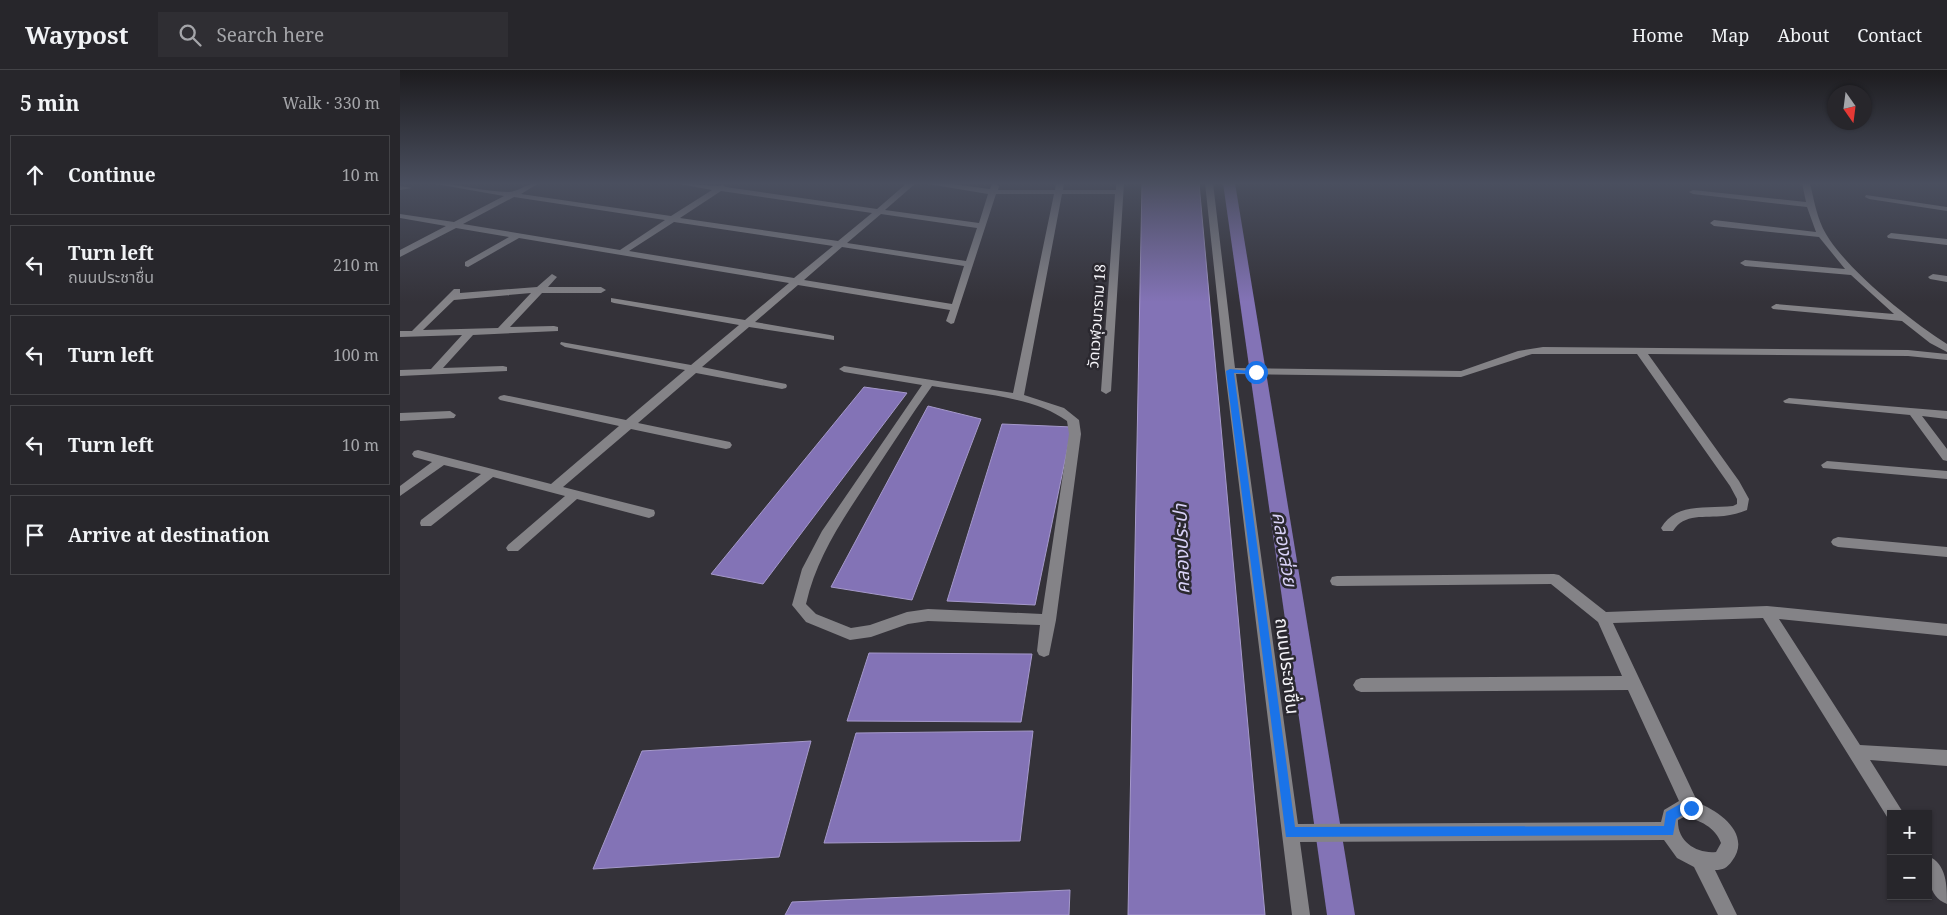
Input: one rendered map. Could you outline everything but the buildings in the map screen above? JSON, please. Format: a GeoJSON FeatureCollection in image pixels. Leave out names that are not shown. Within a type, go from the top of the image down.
{"type":"FeatureCollection","features":[{"type":"Feature","properties":{"kind":"street"},"geometry":{"type":"LineString","coordinates":[[439,222],[956,308]]}},
{"type":"Feature","properties":{"kind":"street"},"geometry":{"type":"LineString","coordinates":[[400,254],[461,222]]}},
{"type":"Feature","properties":{"kind":"street"},"geometry":{"type":"LineString","coordinates":[[622,252],[668,222]]}},
{"type":"Feature","properties":{"kind":"street"},"geometry":{"type":"LineString","coordinates":[[695,222],[970,264]]}},
{"type":"Feature","properties":{"kind":"street"},"geometry":{"type":"LineString","coordinates":[[553,489],[746,323],[867,222]]}},
{"type":"Feature","properties":{"kind":"street"},"geometry":{"type":"LineString","coordinates":[[956,222],[982,226]]}},
{"type":"Feature","properties":{"kind":"street"},"geometry":{"type":"LineString","coordinates":[[951,321],[983,222]]}},
{"type":"Feature","properties":{"kind":"street"},"geometry":{"type":"LineString","coordinates":[[1018,397],[1052,222]]}},
{"type":"Feature","properties":{"kind":"street","name":"วัดเวฬุวนาราม 18"},"geometry":{"type":"LineString","coordinates":[[1106,391],[1117,222]]}},
{"type":"Feature","properties":{"kind":"street","name":"ถนนประชาชื่น"},"geometry":{"type":"LineString","coordinates":[[1213,222],[1230,371],[1296,833],[1301,915]]}},
{"type":"Feature","properties":{"kind":"street"},"geometry":{"type":"LineString","coordinates":[[1817,222],[1822,235],[1853,272],[1928,339],[1947,349]]}},
{"type":"Feature","properties":{"kind":"street"},"geometry":{"type":"LineString","coordinates":[[1714,224],[1822,235]]}},
{"type":"Feature","properties":{"kind":"street"},"geometry":{"type":"LineString","coordinates":[[468,264],[518,235]]}},
{"type":"Feature","properties":{"kind":"street"},"geometry":{"type":"LineString","coordinates":[[1891,236],[1947,242]]}},
{"type":"Feature","properties":{"kind":"street"},"geometry":{"type":"LineString","coordinates":[[1744,263],[1853,272]]}},
{"type":"Feature","properties":{"kind":"street"},"geometry":{"type":"LineString","coordinates":[[501,331],[537,290],[552,277]]}},
{"type":"Feature","properties":{"kind":"street"},"geometry":{"type":"LineString","coordinates":[[1933,277],[1947,278]]}},
{"type":"Feature","properties":{"kind":"street"},"geometry":{"type":"LineString","coordinates":[[415,333],[455,293],[601,290]]}},
{"type":"Feature","properties":{"kind":"street"},"geometry":{"type":"LineString","coordinates":[[614,300],[830,338]]}},
{"type":"Feature","properties":{"kind":"street"},"geometry":{"type":"LineString","coordinates":[[1776,307],[1906,318]]}},
{"type":"Feature","properties":{"kind":"street"},"geometry":{"type":"LineString","coordinates":[[400,334],[554,329]]}},
{"type":"Feature","properties":{"kind":"street"},"geometry":{"type":"LineString","coordinates":[[434,372],[470,332]]}},
{"type":"Feature","properties":{"kind":"street"},"geometry":{"type":"LineString","coordinates":[[1908,353],[1928,339]]}},
{"type":"Feature","properties":{"kind":"street"},"geometry":{"type":"LineString","coordinates":[[565,344],[782,386]]}},
{"type":"Feature","properties":{"kind":"street"},"geometry":{"type":"LineString","coordinates":[[1230,371],[1461,374],[1474,372],[1526,351],[1908,353],[1947,357]]}},
{"type":"Feature","properties":{"kind":"street"},"geometry":{"type":"LineString","coordinates":[[1641,352],[1735,484],[1743,499],[1743,507],[1733,512],[1680,515],[1670,522],[1668,528]]}},
{"type":"Feature","properties":{"kind":"street"},"geometry":{"type":"LineString","coordinates":[[402,375],[503,369]]}},
{"type":"Feature","properties":{"kind":"street"},"geometry":{"type":"LineString","coordinates":[[844,369],[1018,397],[1060,410],[1073,420],[1073,448],[1044,651]]}},
{"type":"Feature","properties":{"kind":"street"},"geometry":{"type":"LineString","coordinates":[[930,382],[912,405],[826,538],[802,586],[799,605],[811,618],[850,634],[871,630],[907,618],[928,615],[1049,620]]}},
{"type":"Feature","properties":{"kind":"street"},"geometry":{"type":"LineString","coordinates":[[504,398],[726,445]]}},
{"type":"Feature","properties":{"kind":"street"},"geometry":{"type":"LineString","coordinates":[[1789,401],[1947,415]]}},
{"type":"Feature","properties":{"kind":"street"},"geometry":{"type":"LineString","coordinates":[[1914,412],[1947,457]]}},
{"type":"Feature","properties":{"kind":"street"},"geometry":{"type":"LineString","coordinates":[[400,417],[450,415]]}},
{"type":"Feature","properties":{"kind":"street"},"geometry":{"type":"LineString","coordinates":[[418,454],[649,513]]}},
{"type":"Feature","properties":{"kind":"street"},"geometry":{"type":"LineString","coordinates":[[400,492],[442,460]]}},
{"type":"Feature","properties":{"kind":"street"},"geometry":{"type":"LineString","coordinates":[[1827,465],[1947,475]]}},
{"type":"Feature","properties":{"kind":"street"},"geometry":{"type":"LineString","coordinates":[[426,523],[490,473]]}},
{"type":"Feature","properties":{"kind":"street"},"geometry":{"type":"LineString","coordinates":[[513,548],[575,494]]}},
{"type":"Feature","properties":{"kind":"street"},"geometry":{"type":"LineString","coordinates":[[1838,542],[1947,552]]}},
{"type":"Feature","properties":{"kind":"street"},"geometry":{"type":"LineString","coordinates":[[1337,581],[1554,579],[1603,618],[1691,808]]}},
{"type":"Feature","properties":{"kind":"street"},"geometry":{"type":"LineString","coordinates":[[1603,618],[1766,612],[1947,630]]}},
{"type":"Feature","properties":{"kind":"street"},"geometry":{"type":"LineString","coordinates":[[1766,612],[1892,810]]}},
{"type":"Feature","properties":{"kind":"street"},"geometry":{"type":"LineString","coordinates":[[1361,685],[1633,683]]}},
{"type":"Feature","properties":{"kind":"street"},"geometry":{"type":"LineString","coordinates":[[1856,752],[1947,758]]}},
{"type":"Feature","properties":{"kind":"street"},"geometry":{"type":"LineString","coordinates":[[1682,808],[1691,808],[1714,820],[1725,831],[1730,848],[1727,856],[1721,861],[1701,861],[1681,850],[1669,831],[1670,816],[1682,808]]}},
{"type":"Feature","properties":{"kind":"street"},"geometry":{"type":"LineString","coordinates":[[1296,833],[1669,831]]}},
{"type":"Feature","properties":{"kind":"street"},"geometry":{"type":"LineString","coordinates":[[1701,861],[1728,915]]}},
{"type":"Feature","properties":{"kind":"street"},"geometry":{"type":"LineString","coordinates":[[1932,871],[1947,895]]}},
{"type":"Feature","properties":{"kind":"water","name":"คลองประปา"},"geometry":{"type":"Polygon","coordinates":[[[1141,222],[1203,222],[1265,915],[1128,915],[1141,222]]]}},
{"type":"Feature","properties":{"kind":"water"},"geometry":{"type":"Polygon","coordinates":[[[864,387],[907,393],[763,584],[711,574],[864,387]]]}},
{"type":"Feature","properties":{"kind":"water"},"geometry":{"type":"Polygon","coordinates":[[[928,406],[981,419],[912,600],[831,587],[928,406]]]}},
{"type":"Feature","properties":{"kind":"water"},"geometry":{"type":"Polygon","coordinates":[[[1002,424],[1072,427],[1035,605],[947,601],[1002,424]]]}},
{"type":"Feature","properties":{"kind":"water"},"geometry":{"type":"Polygon","coordinates":[[[869,653],[1032,654],[1021,722],[847,721],[869,653]]]}},
{"type":"Feature","properties":{"kind":"water"},"geometry":{"type":"Polygon","coordinates":[[[1033,731],[1020,841],[824,843],[856,733],[1033,731]]]}},
{"type":"Feature","properties":{"kind":"water"},"geometry":{"type":"Polygon","coordinates":[[[811,741],[779,857],[593,869],[642,751],[811,741]]]}},
{"type":"Feature","properties":{"kind":"water"},"geometry":{"type":"Polygon","coordinates":[[[1070,890],[1069,915],[785,915],[792,902],[1070,890]]]}},
{"type":"Feature","properties":{"kind":"waterway","name":"คลองส่วย"},"geometry":{"type":"LineString","coordinates":[[1235,222],[1341,915]]}},
{"type":"Feature","properties":{"kind":"route"},"geometry":{"type":"LineString","coordinates":[[1256,372],[1230,371],[1290,833],[1669,831],[1668,823],[1670,816],[1682,808],[1691,808]]}}]}
